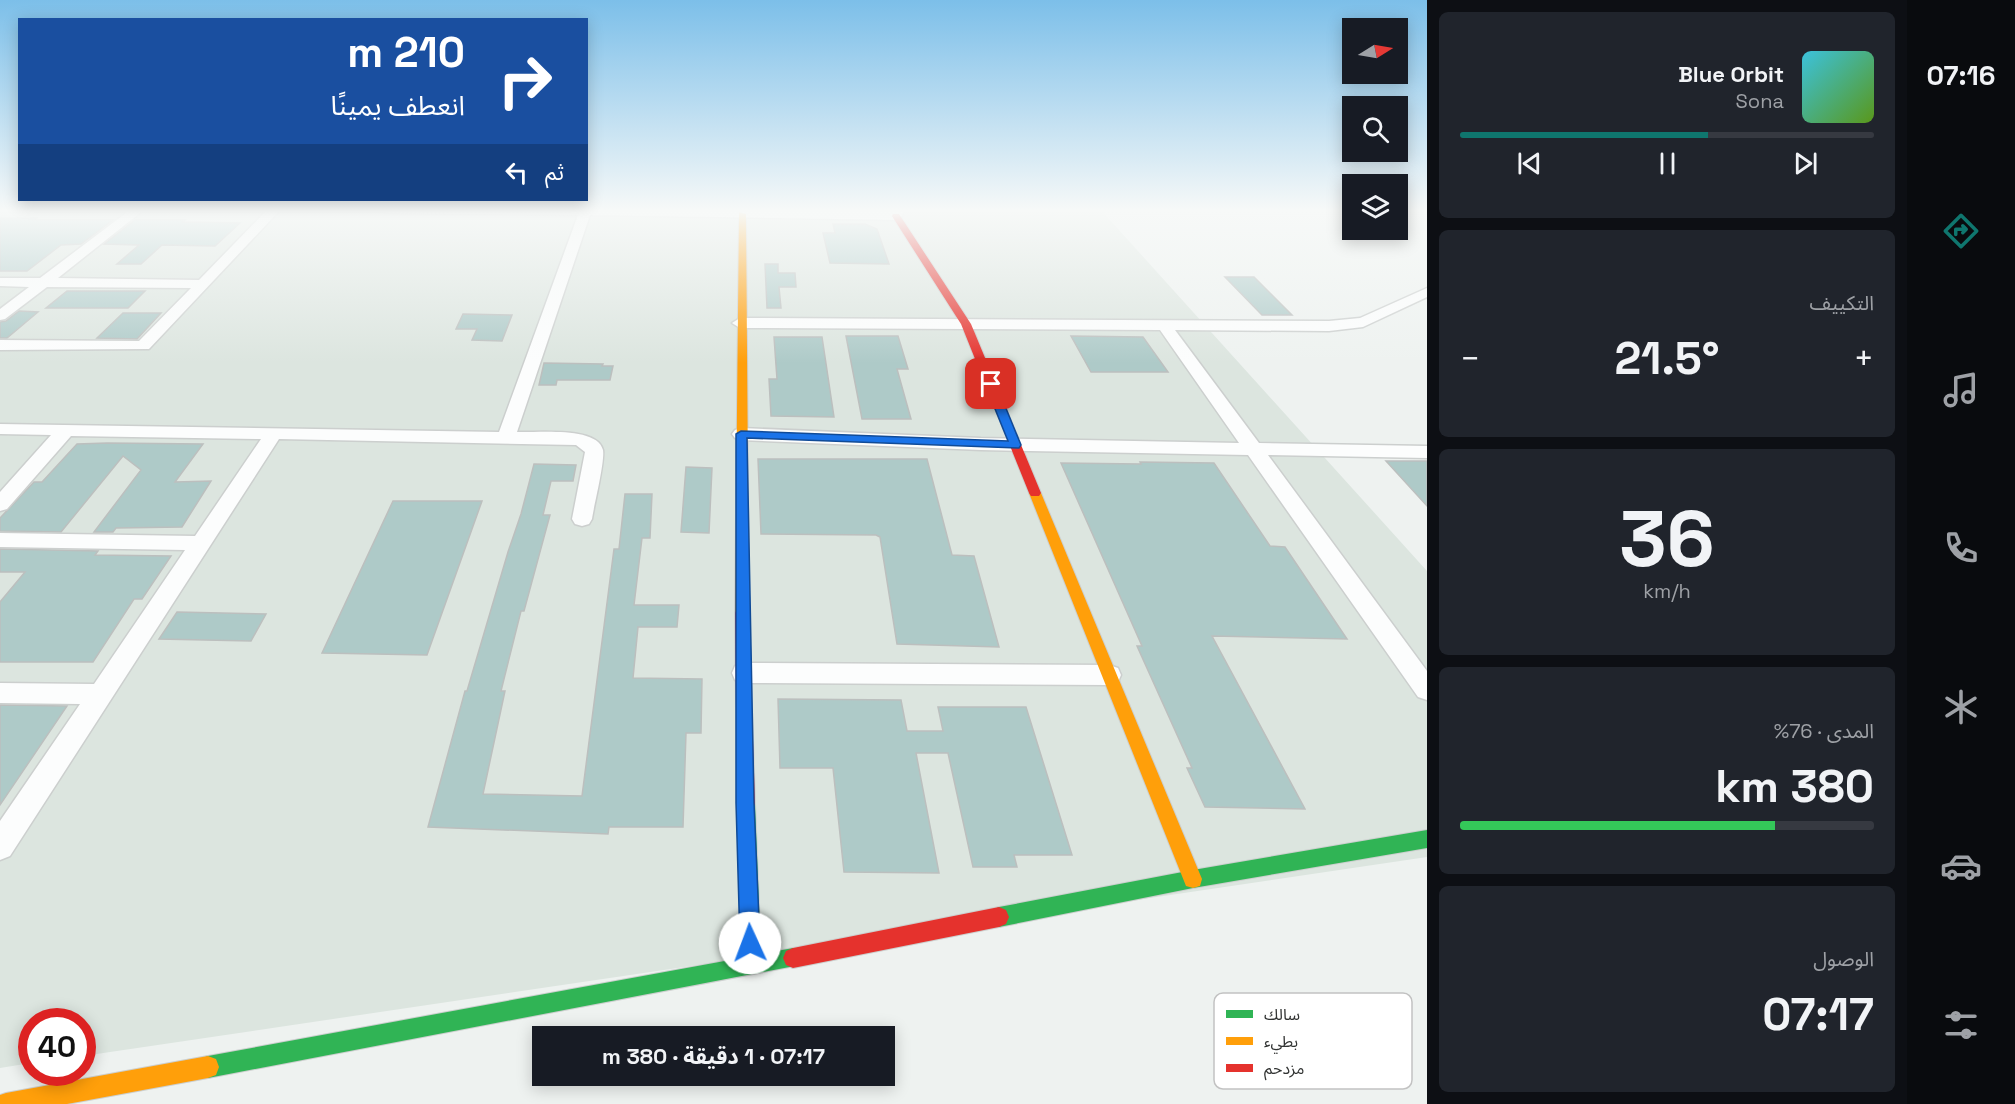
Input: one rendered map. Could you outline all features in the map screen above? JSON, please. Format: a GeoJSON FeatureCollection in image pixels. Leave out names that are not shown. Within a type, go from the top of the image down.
{"type":"FeatureCollection","features":[{"type":"Feature","properties":{"kind":"street"},"geometry":{"type":"LineString","coordinates":[[0,316],[72,261]]}},
{"type":"Feature","properties":{"kind":"street"},"geometry":{"type":"LineString","coordinates":[[0,345],[143,346],[223,261]]}},
{"type":"Feature","properties":{"kind":"street"},"geometry":{"type":"LineString","coordinates":[[507,436],[568,261]]}},
{"type":"Feature","properties":{"kind":"street"},"geometry":{"type":"LineString","coordinates":[[741,261],[745,803],[751,966]]}},
{"type":"Feature","properties":{"kind":"street"},"geometry":{"type":"LineString","coordinates":[[927,261],[966,324],[1193,879]]}},
{"type":"Feature","properties":{"kind":"street"},"geometry":{"type":"LineString","coordinates":[[0,282],[200,284]]}},
{"type":"Feature","properties":{"kind":"street"},"geometry":{"type":"LineString","coordinates":[[740,323],[1329,326],[1363,322],[1427,292]]}},
{"type":"Feature","properties":{"kind":"street"},"geometry":{"type":"LineString","coordinates":[[1164,325],[1427,690]]}},
{"type":"Feature","properties":{"kind":"street"},"geometry":{"type":"LineString","coordinates":[[0,429],[575,438],[591,445],[594,452],[582,519]]}},
{"type":"Feature","properties":{"kind":"street"},"geometry":{"type":"LineString","coordinates":[[0,504],[66,430]]}},
{"type":"Feature","properties":{"kind":"street"},"geometry":{"type":"LineString","coordinates":[[0,846],[274,433]]}},
{"type":"Feature","properties":{"kind":"street"},"geometry":{"type":"LineString","coordinates":[[741,434],[1015,445],[1427,452]]}},
{"type":"Feature","properties":{"kind":"street"},"geometry":{"type":"LineString","coordinates":[[0,540],[201,543]]}},
{"type":"Feature","properties":{"kind":"street"},"geometry":{"type":"LineString","coordinates":[[744,673],[1109,675]]}},
{"type":"Feature","properties":{"kind":"street"},"geometry":{"type":"LineString","coordinates":[[0,693],[100,694]]}},
{"type":"Feature","properties":{"kind":"street"},"geometry":{"type":"LineString","coordinates":[[6,1104],[127,1092],[1193,879],[1427,839]]}},
{"type":"Feature","properties":{"kind":"shaded area"},"geometry":{"type":"Polygon","coordinates":[[[0,261],[1147,261],[1427,571],[1427,857],[96,1054],[96,1008],[18,1008],[18,1065],[0,1068],[0,261]]]}},
{"type":"Feature","properties":{"kind":"building"},"geometry":{"type":"Polygon","coordinates":[[[0,261],[41,261],[27,271],[0,271],[0,261]]]}},
{"type":"Feature","properties":{"kind":"building"},"geometry":{"type":"Polygon","coordinates":[[[121,261],[145,261],[141,264],[117,264],[121,261]]]}},
{"type":"Feature","properties":{"kind":"building"},"geometry":{"type":"Polygon","coordinates":[[[829,261],[888,261],[889,264],[830,263],[829,261]]]}},
{"type":"Feature","properties":{"kind":"building"},"geometry":{"type":"Polygon","coordinates":[[[765,264],[778,264],[778,273],[795,273],[796,287],[779,287],[781,308],[767,308],[765,264]]]}},
{"type":"Feature","properties":{"kind":"building"},"geometry":{"type":"Polygon","coordinates":[[[1225,277],[1254,277],[1292,315],[1262,315],[1225,277]]]}},
{"type":"Feature","properties":{"kind":"building"},"geometry":{"type":"Polygon","coordinates":[[[67,291],[145,291],[128,308],[46,308],[67,291]]]}},
{"type":"Feature","properties":{"kind":"building"},"geometry":{"type":"Polygon","coordinates":[[[19,311],[38,312],[7,338],[0,338],[0,322],[6,321],[19,311]]]}},
{"type":"Feature","properties":{"kind":"building"},"geometry":{"type":"Polygon","coordinates":[[[123,313],[161,313],[137,339],[97,338],[123,313]]]}},
{"type":"Feature","properties":{"kind":"building"},"geometry":{"type":"Polygon","coordinates":[[[463,314],[512,315],[502,341],[472,340],[477,329],[456,329],[463,314]]]}},
{"type":"Feature","properties":{"kind":"building"},"geometry":{"type":"Polygon","coordinates":[[[846,336],[898,336],[908,369],[897,369],[911,419],[862,419],[846,336]]]}},
{"type":"Feature","properties":{"kind":"building"},"geometry":{"type":"Polygon","coordinates":[[[1071,336],[1143,337],[1168,372],[1091,372],[1071,336]]]}},
{"type":"Feature","properties":{"kind":"building"},"geometry":{"type":"Polygon","coordinates":[[[774,337],[822,337],[834,417],[771,416],[769,379],[777,379],[774,337]]]}},
{"type":"Feature","properties":{"kind":"building"},"geometry":{"type":"Polygon","coordinates":[[[544,363],[613,366],[610,380],[557,380],[556,385],[539,385],[544,363]]]}},
{"type":"Feature","properties":{"kind":"building"},"geometry":{"type":"Polygon","coordinates":[[[77,444],[203,444],[175,482],[211,481],[182,527],[116,528],[113,532],[94,532],[141,470],[123,456],[61,532],[0,531],[0,518],[34,482],[42,482],[77,444]]]}},
{"type":"Feature","properties":{"kind":"building"},"geometry":{"type":"Polygon","coordinates":[[[758,459],[927,459],[952,555],[974,556],[999,647],[897,644],[880,537],[876,535],[761,534],[758,459]]]}},
{"type":"Feature","properties":{"kind":"building"},"geometry":{"type":"Polygon","coordinates":[[[1386,461],[1427,461],[1427,506],[1386,461]]]}},
{"type":"Feature","properties":{"kind":"building"},"geometry":{"type":"Polygon","coordinates":[[[1140,462],[1214,463],[1270,546],[1285,547],[1347,639],[1212,636],[1305,809],[1205,807],[1187,768],[1192,768],[1137,646],[1142,646],[1061,463],[1141,464],[1140,462]]]}},
{"type":"Feature","properties":{"kind":"building"},"geometry":{"type":"Polygon","coordinates":[[[534,464],[576,465],[573,481],[551,481],[543,515],[550,515],[524,611],[521,611],[501,691],[505,691],[483,794],[582,796],[614,549],[619,549],[625,494],[652,494],[650,538],[642,538],[634,605],[679,605],[677,627],[638,627],[633,678],[702,679],[701,733],[686,733],[683,827],[609,827],[608,834],[428,827],[465,691],[467,691],[521,514],[534,464]]]}},
{"type":"Feature","properties":{"kind":"building"},"geometry":{"type":"Polygon","coordinates":[[[686,467],[712,468],[709,533],[681,532],[686,467]]]}},
{"type":"Feature","properties":{"kind":"building"},"geometry":{"type":"Polygon","coordinates":[[[393,501],[482,501],[427,655],[322,653],[393,501]]]}},
{"type":"Feature","properties":{"kind":"building"},"geometry":{"type":"Polygon","coordinates":[[[0,549],[98,551],[95,555],[171,556],[142,599],[134,599],[93,662],[0,662],[0,602],[25,572],[0,572],[0,549]]]}},
{"type":"Feature","properties":{"kind":"building"},"geometry":{"type":"Polygon","coordinates":[[[177,612],[266,614],[251,641],[159,639],[177,612]]]}},
{"type":"Feature","properties":{"kind":"building"},"geometry":{"type":"Polygon","coordinates":[[[778,699],[901,700],[907,731],[943,731],[938,707],[1026,707],[1072,855],[1014,855],[1017,867],[973,867],[948,753],[916,753],[939,873],[844,872],[833,768],[780,768],[778,699]]]}},
{"type":"Feature","properties":{"kind":"building"},"geometry":{"type":"Polygon","coordinates":[[[0,705],[67,706],[0,805],[0,705]]]}},
{"type":"Feature","properties":{"kind":"traffic: fast"},"geometry":{"type":"LineString","coordinates":[[746,804],[751,966]]}},
{"type":"Feature","properties":{"kind":"traffic: fast"},"geometry":{"type":"LineString","coordinates":[[999,917],[1193,879],[1427,839]]}},
{"type":"Feature","properties":{"kind":"traffic: fast"},"geometry":{"type":"LineString","coordinates":[[208,1067],[793,958]]}},
{"type":"Feature","properties":{"kind":"traffic: slow"},"geometry":{"type":"LineString","coordinates":[[742,261],[742,613]]}},
{"type":"Feature","properties":{"kind":"traffic: slow"},"geometry":{"type":"LineString","coordinates":[[1035,493],[1193,879]]}},
{"type":"Feature","properties":{"kind":"traffic: slow"},"geometry":{"type":"LineString","coordinates":[[6,1104],[208,1067]]}},
{"type":"Feature","properties":{"kind":"traffic: jam"},"geometry":{"type":"LineString","coordinates":[[925,261],[966,324],[1035,493]]}},
{"type":"Feature","properties":{"kind":"traffic: jam"},"geometry":{"type":"LineString","coordinates":[[742,613],[746,804]]}},
{"type":"Feature","properties":{"kind":"traffic: jam"},"geometry":{"type":"LineString","coordinates":[[793,958],[999,917]]}},
{"type":"Feature","properties":{"kind":"route"},"geometry":{"type":"LineString","coordinates":[[750,943],[745,803],[741,434],[1015,445],[991,384]]}}]}
